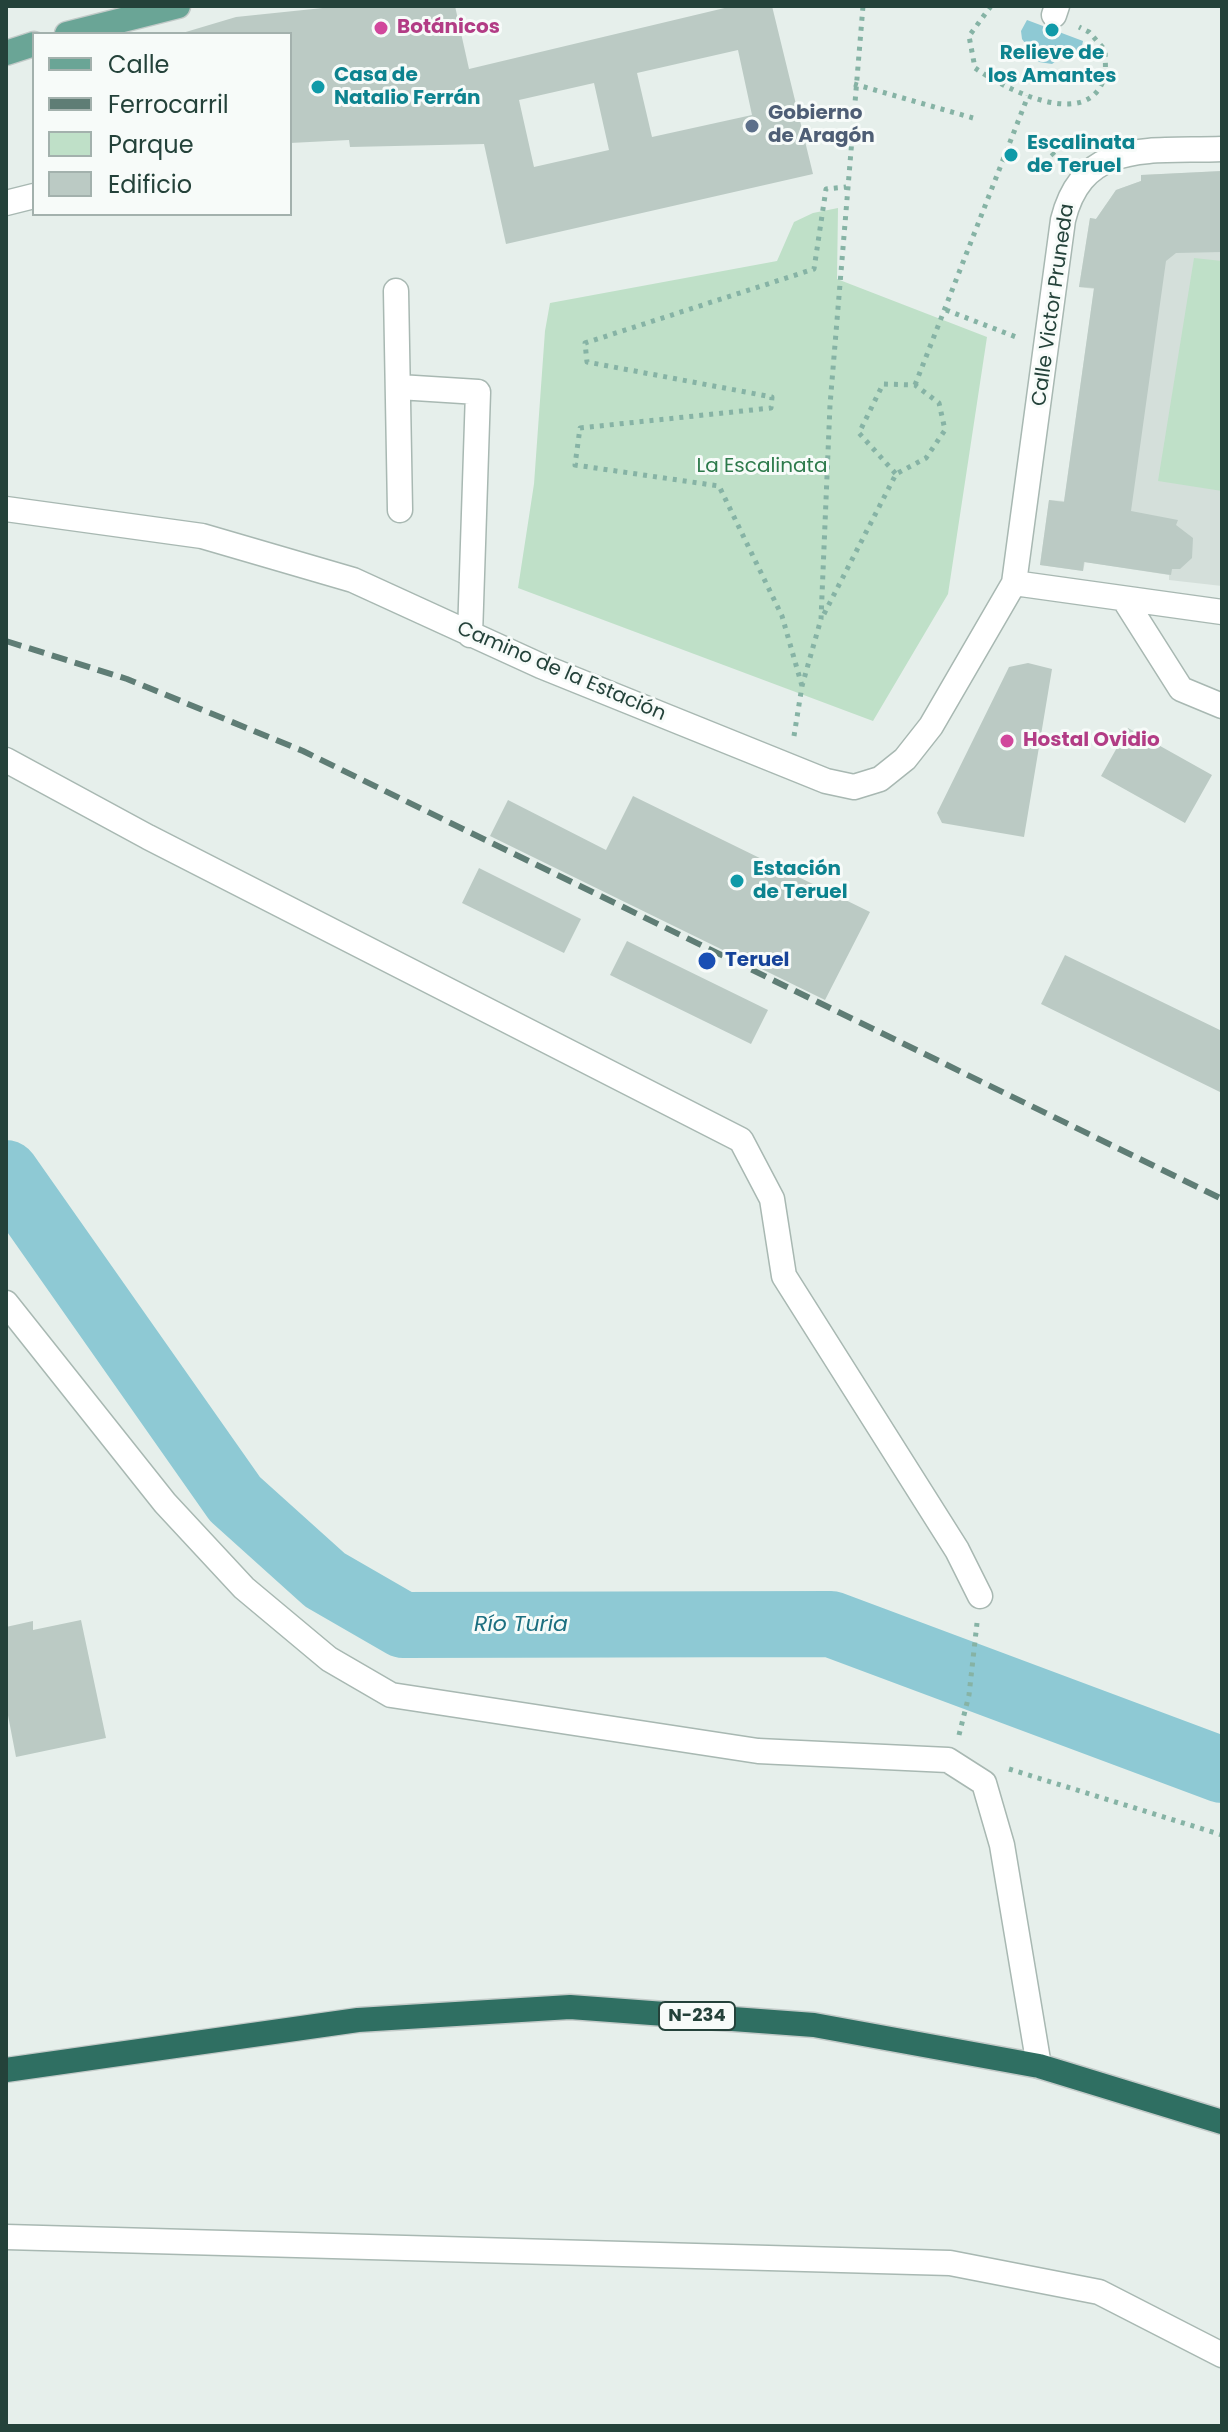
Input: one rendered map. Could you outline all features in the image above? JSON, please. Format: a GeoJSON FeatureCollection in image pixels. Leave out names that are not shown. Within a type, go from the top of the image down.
{"type":"FeatureCollection","features":[{"type":"Feature","properties":{"kind":"highway","name":"N-234"},"geometry":{"type":"LineString","coordinates":[[6,2070],[358,2020],[570,2007],[814,2025],[1039,2066],[1222,2122]]}},
{"type":"Feature","properties":{"kind":"main road"},"geometry":{"type":"LineString","coordinates":[[83,32],[139,25],[178,6]]}},
{"type":"Feature","properties":{"kind":"main road"},"geometry":{"type":"LineString","coordinates":[[6,53],[32,45]]}},
{"type":"Feature","properties":{"kind":"street","name":"Calle Victor Pruneda"},"geometry":{"type":"LineString","coordinates":[[1014,583],[1063,220],[1077,181],[1102,160],[1140,154],[1222,149]]}},
{"type":"Feature","properties":{"kind":"street"},"geometry":{"type":"LineString","coordinates":[[6,203],[32,196]]}},
{"type":"Feature","properties":{"kind":"street"},"geometry":{"type":"LineString","coordinates":[[396,291],[400,510]]}},
{"type":"Feature","properties":{"kind":"street"},"geometry":{"type":"LineString","coordinates":[[399,387],[478,392],[470,635]]}},
{"type":"Feature","properties":{"kind":"street","name":"Camino de la Estación"},"geometry":{"type":"LineString","coordinates":[[6,509],[202,536],[353,580],[470,635],[790,766],[854,787],[880,779],[905,759],[931,726],[1014,583]]}},
{"type":"Feature","properties":{"kind":"street"},"geometry":{"type":"LineString","coordinates":[[1014,583],[1222,612]]}},
{"type":"Feature","properties":{"kind":"street"},"geometry":{"type":"LineString","coordinates":[[1124,599],[1181,689],[1222,706]]}},
{"type":"Feature","properties":{"kind":"street"},"geometry":{"type":"LineString","coordinates":[[6,760],[148,837],[741,1140],[772,1199],[784,1276],[957,1550],[980,1596]]}},
{"type":"Feature","properties":{"kind":"street"},"geometry":{"type":"LineString","coordinates":[[6,1303],[165,1503],[244,1588],[329,1659],[391,1695],[758,1751],[948,1760],[984,1783],[1002,1845],[1039,2066]]}},
{"type":"Feature","properties":{"kind":"street"},"geometry":{"type":"LineString","coordinates":[[6,2237],[950,2263],[1099,2292],[1222,2355]]}},
{"type":"Feature","properties":{"kind":"path"},"geometry":{"type":"LineString","coordinates":[[821,619],[830,405],[854,84],[863,6]]}},
{"type":"Feature","properties":{"kind":"path"},"geometry":{"type":"LineString","coordinates":[[991,6],[969,36],[975,68],[998,84],[1028,96],[1057,105],[1078,103],[1094,92],[1105,76],[1105,50],[1089,32],[1055,10]]}},
{"type":"Feature","properties":{"kind":"path"},"geometry":{"type":"LineString","coordinates":[[854,84],[973,118]]}},
{"type":"Feature","properties":{"kind":"path"},"geometry":{"type":"LineString","coordinates":[[915,385],[1028,96]]}},
{"type":"Feature","properties":{"kind":"path"},"geometry":{"type":"LineString","coordinates":[[802,686],[782,616],[719,486],[575,465],[580,428],[771,408],[772,397],[587,362],[585,343],[814,269],[826,189],[846,187]]}},
{"type":"Feature","properties":{"kind":"path"},"geometry":{"type":"LineString","coordinates":[[946,310],[1046,348]]}},
{"type":"Feature","properties":{"kind":"path"},"geometry":{"type":"LineString","coordinates":[[790,766],[802,686],[821,619],[896,474],[926,458],[945,430],[939,403],[915,385],[883,384],[859,433],[896,474]]}},
{"type":"Feature","properties":{"kind":"path"},"geometry":{"type":"LineString","coordinates":[[976,1644],[969,1695],[948,1760],[1027,1772],[1222,1835]]}},
{"type":"Feature","properties":{"kind":"shaded area"},"geometry":{"type":"Polygon","coordinates":[[[1222,171],[1222,586],[1169,580],[1169,575],[1085,562],[1083,571],[1040,565],[1049,500],[1064,501],[1094,289],[1079,287],[1090,218],[1096,219],[1116,190],[1141,181],[1141,175],[1222,171]]]}},
{"type":"Feature","properties":{"kind":"green space","name":"La Escalinata"},"geometry":{"type":"Polygon","coordinates":[[[838,208],[837,279],[987,337],[948,594],[873,721],[518,588],[534,484],[545,331],[550,303],[777,261],[794,222],[813,213],[838,208]]]}},
{"type":"Feature","properties":{"kind":"green space"},"geometry":{"type":"Polygon","coordinates":[[[1194,258],[1222,261],[1222,491],[1158,481],[1194,258]]]}},
{"type":"Feature","properties":{"kind":"water"},"geometry":{"type":"Polygon","coordinates":[[[1027,20],[1083,41],[1081,51],[1072,59],[1061,57],[1052,64],[1039,62],[1022,39],[1021,31],[1027,20]]]}},
{"type":"Feature","properties":{"kind":"building","name":"Gobierno de Aragón"},"geometry":{"type":"Polygon","coordinates":[[[342,6],[455,6],[469,69],[733,6],[772,6],[813,174],[506,244],[484,144],[350,147],[349,140],[292,143],[292,32],[186,32],[236,17],[342,6]],[[738,50],[637,73],[652,137],[752,115],[738,50]],[[594,83],[519,100],[534,167],[609,150],[594,83]]]}},
{"type":"Feature","properties":{"kind":"building"},"geometry":{"type":"Polygon","coordinates":[[[1222,171],[1222,252],[1176,253],[1166,261],[1131,511],[1178,520],[1176,525],[1193,538],[1192,558],[1180,569],[1172,569],[1171,575],[1084,562],[1083,571],[1040,565],[1049,500],[1064,502],[1094,288],[1079,287],[1090,218],[1096,219],[1116,190],[1141,181],[1141,175],[1222,171]]]}},
{"type":"Feature","properties":{"kind":"building","name":"Hostal Ovidio"},"geometry":{"type":"Polygon","coordinates":[[[1028,663],[1052,669],[1024,837],[942,823],[937,813],[1009,667],[1028,663]]]}},
{"type":"Feature","properties":{"kind":"building"},"geometry":{"type":"Polygon","coordinates":[[[1128,728],[1212,775],[1185,823],[1101,776],[1128,728]]]}},
{"type":"Feature","properties":{"kind":"building"},"geometry":{"type":"Polygon","coordinates":[[[633,796],[870,912],[825,1000],[490,836],[508,800],[606,850],[633,796]]]}},
{"type":"Feature","properties":{"kind":"building"},"geometry":{"type":"Polygon","coordinates":[[[479,868],[581,919],[564,953],[462,903],[479,868]]]}},
{"type":"Feature","properties":{"kind":"building"},"geometry":{"type":"Polygon","coordinates":[[[627,941],[768,1010],[751,1044],[610,975],[627,941]]]}},
{"type":"Feature","properties":{"kind":"building"},"geometry":{"type":"Polygon","coordinates":[[[1065,955],[1222,1031],[1222,1093],[1041,1004],[1065,955]]]}},
{"type":"Feature","properties":{"kind":"building"},"geometry":{"type":"Polygon","coordinates":[[[81,1620],[106,1738],[16,1757],[6,1705],[6,1627],[33,1621],[33,1630],[81,1620]]]}},
{"type":"Feature","properties":{"kind":"waterway","name":"Río Turia"},"geometry":{"type":"LineString","coordinates":[[6,1173],[235,1499],[325,1580],[403,1625],[831,1624],[1222,1770]]}},
{"type":"Feature","properties":{"kind":"railway"},"geometry":{"type":"LineString","coordinates":[[6,641],[127,679],[303,751],[1222,1199]]}},
{"type":"Feature","properties":{"kind":"place","name":"Botánicos"},"geometry":{"type":"Point","coordinates":[381,28]}},
{"type":"Feature","properties":{"kind":"place","name":"Relieve de los Amantes"},"geometry":{"type":"Point","coordinates":[1052,30]}},
{"type":"Feature","properties":{"kind":"place","name":"Casa de Natalio Ferrán"},"geometry":{"type":"Point","coordinates":[318,87]}},
{"type":"Feature","properties":{"kind":"place","name":"Gobierno de Aragón"},"geometry":{"type":"Point","coordinates":[752,126]}},
{"type":"Feature","properties":{"kind":"place","name":"Escalinata de Teruel"},"geometry":{"type":"Point","coordinates":[1011,155]}},
{"type":"Feature","properties":{"kind":"place","name":"Hostal Ovidio"},"geometry":{"type":"Point","coordinates":[1007,741]}},
{"type":"Feature","properties":{"kind":"place","name":"Estación de Teruel"},"geometry":{"type":"Point","coordinates":[737,881]}},
{"type":"Feature","properties":{"kind":"place","name":"Teruel"},"geometry":{"type":"Point","coordinates":[707,961]}}]}
